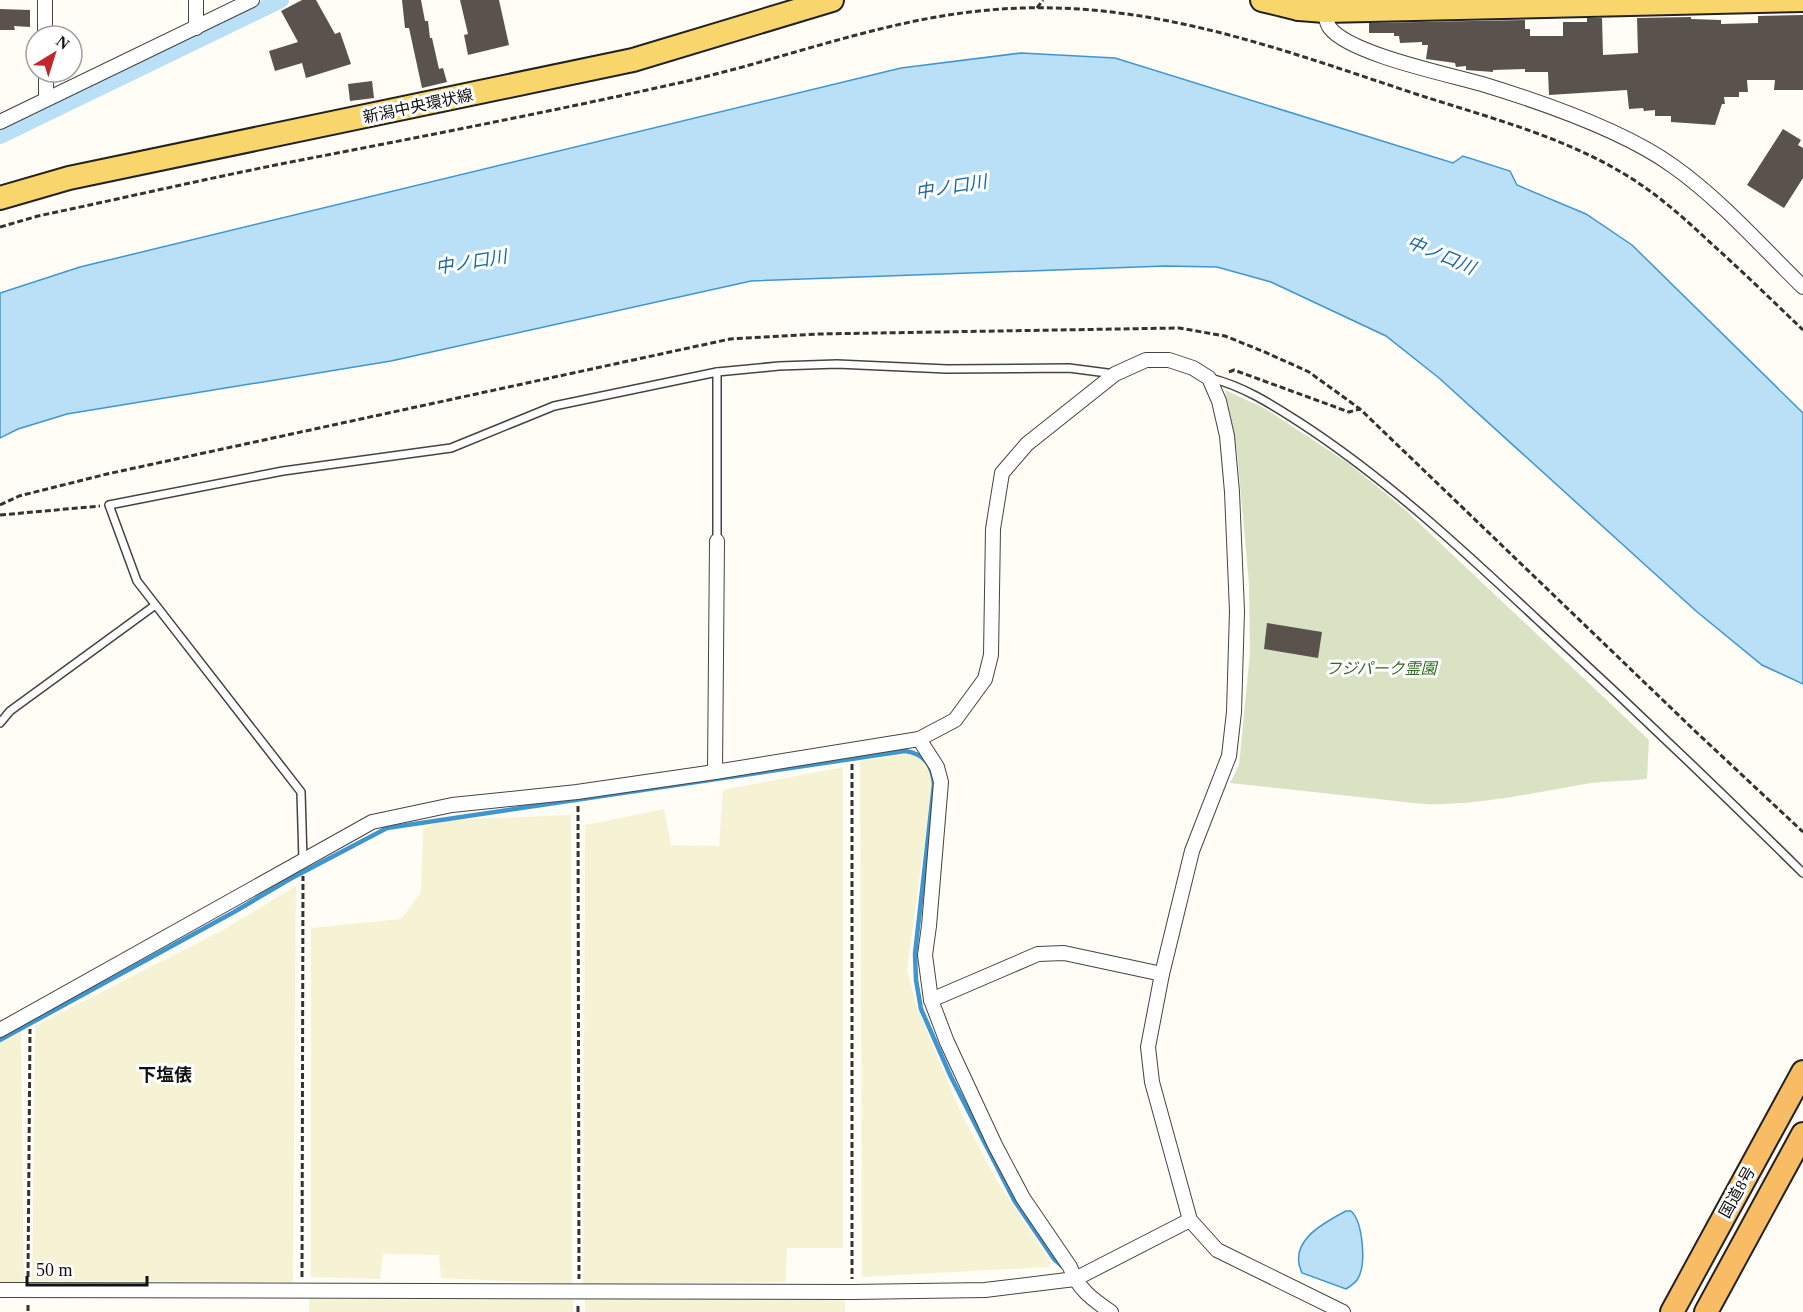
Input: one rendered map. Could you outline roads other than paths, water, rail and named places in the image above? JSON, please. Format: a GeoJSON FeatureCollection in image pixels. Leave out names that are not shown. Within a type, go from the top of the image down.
{"type":"FeatureCollection","features":[{"type":"Feature","properties":{"kind":"highway","name":"国道8号"},"geometry":{"type":"LineString","coordinates":[[1672,1312],[1803,1072]]}},
{"type":"Feature","properties":{"kind":"highway","name":"国道8号"},"geometry":{"type":"LineString","coordinates":[[1706,1312],[1803,1134]]}},
{"type":"Feature","properties":{"kind":"main road","name":"新潟中央環状線"},"geometry":{"type":"LineString","coordinates":[[0,198],[69,178],[633,60],[832,0]]}},
{"type":"Feature","properties":{"kind":"main road"},"geometry":{"type":"LineString","coordinates":[[1262,0],[1325,11],[1803,0]]}},
{"type":"Feature","properties":{"kind":"street"},"geometry":{"type":"LineString","coordinates":[[45,0],[45,24]]}},
{"type":"Feature","properties":{"kind":"street"},"geometry":{"type":"LineString","coordinates":[[196,0],[196,28]]}},
{"type":"Feature","properties":{"kind":"street"},"geometry":{"type":"LineString","coordinates":[[0,122],[252,0]]}},
{"type":"Feature","properties":{"kind":"street"},"geometry":{"type":"LineString","coordinates":[[1325,11],[1329,28],[1350,44],[1505,91],[1607,130],[1648,150],[1699,186],[1803,287]]}},
{"type":"Feature","properties":{"kind":"street"},"geometry":{"type":"LineString","coordinates":[[46,84],[46,99]]}},
{"type":"Feature","properties":{"kind":"street"},"geometry":{"type":"LineString","coordinates":[[0,1030],[372,822],[452,805],[577,792],[919,739],[955,720],[985,679],[991,655],[993,529],[1002,473],[1027,444],[1115,374],[1146,360],[1170,360],[1193,368],[1209,378],[1219,401],[1227,436],[1232,492],[1237,611],[1234,712],[1229,756],[1191,851],[1162,974],[1148,1047],[1152,1082],[1190,1221],[1217,1250],[1343,1312]]}},
{"type":"Feature","properties":{"kind":"street"},"geometry":{"type":"LineString","coordinates":[[715,772],[717,542]]}},
{"type":"Feature","properties":{"kind":"street"},"geometry":{"type":"LineString","coordinates":[[919,739],[937,767],[941,782],[925,955],[931,1000],[947,1042],[995,1145],[1023,1198],[1088,1297],[1111,1312]]}},
{"type":"Feature","properties":{"kind":"street"},"geometry":{"type":"LineString","coordinates":[[931,1000],[1038,954],[1064,953],[1162,974]]}},
{"type":"Feature","properties":{"kind":"street"},"geometry":{"type":"LineString","coordinates":[[0,1290],[852,1292],[985,1290],[1075,1279],[1190,1221]]}},
{"type":"Feature","properties":{"kind":"lane"},"geometry":{"type":"LineString","coordinates":[[303,861],[302,792],[136,581],[109,505],[283,471],[451,448],[554,406],[717,372],[779,366],[837,364],[947,369],[1069,368],[1115,374]]}},
{"type":"Feature","properties":{"kind":"lane"},"geometry":{"type":"LineString","coordinates":[[717,372],[717,542]]}},
{"type":"Feature","properties":{"kind":"lane"},"geometry":{"type":"LineString","coordinates":[[1209,378],[1226,382],[1262,399],[1341,449],[1416,509],[1635,710],[1803,873]]}},
{"type":"Feature","properties":{"kind":"lane"},"geometry":{"type":"LineString","coordinates":[[0,723],[10,711],[154,606]]}},
{"type":"Feature","properties":{"kind":"water","name":"中ノ口川"},"geometry":{"type":"Polygon","coordinates":[[[1021,53],[1115,58],[1453,163],[1463,156],[1510,171],[1517,185],[1586,214],[1632,245],[1803,413],[1803,684],[1762,665],[1696,611],[1439,378],[1386,336],[1271,282],[1217,267],[1165,266],[751,281],[391,361],[67,414],[18,429],[0,438],[0,293],[80,267],[901,68],[1021,53]]]}},
{"type":"Feature","properties":{"kind":"water"},"geometry":{"type":"Polygon","coordinates":[[[1346,1211],[1351,1211],[1358,1224],[1363,1255],[1357,1280],[1346,1289],[1302,1273],[1299,1252],[1303,1243],[1318,1228],[1346,1211]]]}},
{"type":"Feature","properties":{"kind":"waterway"},"geometry":{"type":"LineString","coordinates":[[0,136],[281,0]]}},
{"type":"Feature","properties":{"kind":"waterway"},"geometry":{"type":"LineString","coordinates":[[0,1040],[290,879],[387,828],[905,751],[912,752],[929,766],[934,784],[915,954],[916,980],[921,1009],[951,1077],[1014,1200],[1054,1259],[1063,1267]]}},
{"type":"Feature","properties":{"kind":"district","name":"下塩俵"},"geometry":{"type":"Point","coordinates":[165,1075]}},
{"type":"Feature","properties":{"kind":"park label","name":"フジパーク霊園"},"geometry":{"type":"Point","coordinates":[1381,668]}}]}
